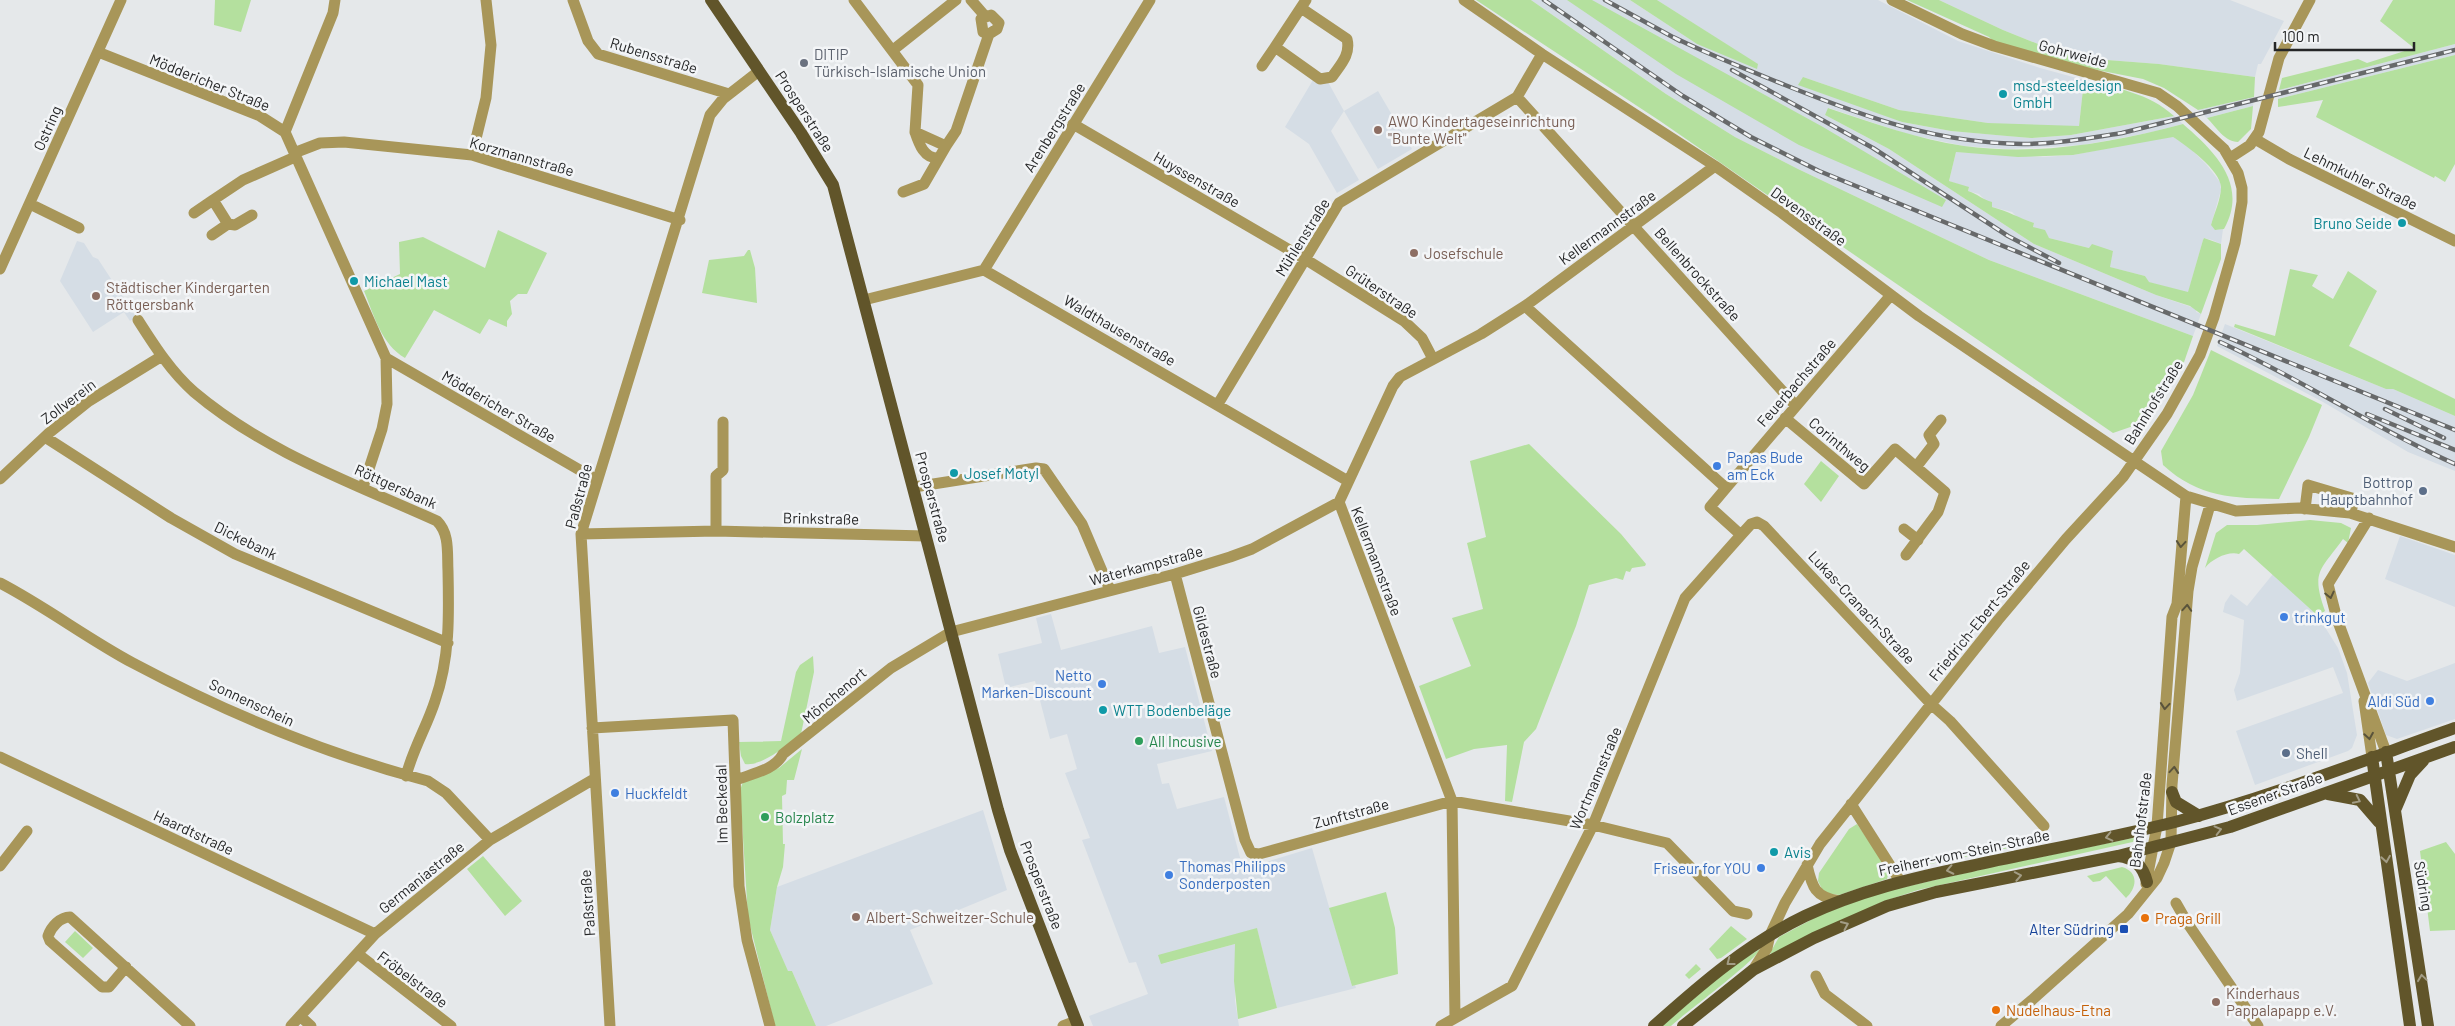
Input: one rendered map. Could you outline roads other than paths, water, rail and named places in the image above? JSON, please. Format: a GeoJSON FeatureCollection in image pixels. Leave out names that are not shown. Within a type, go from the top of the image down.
{"type":"FeatureCollection","features":[{"type":"Feature","properties":{"kind":"main road","name":"Prosperstraße"},"geometry":{"type":"LineString","coordinates":[[711,0],[832,185],[1010,850],[1077,1024]]}},
{"type":"Feature","properties":{"kind":"main road","name":"Essener Straße"},"geometry":{"type":"LineString","coordinates":[[2172,821],[2198,816],[2455,728]]}},
{"type":"Feature","properties":{"kind":"main road","name":"Essener Straße"},"geometry":{"type":"LineString","coordinates":[[2170,842],[2230,827],[2455,747]]}},
{"type":"Feature","properties":{"kind":"main road","name":"Südring"},"geometry":{"type":"LineString","coordinates":[[2386,752],[2428,1026]]}},
{"type":"Feature","properties":{"kind":"main road"},"geometry":{"type":"LineString","coordinates":[[2394,811],[2410,775],[2429,756]]}},
{"type":"Feature","properties":{"kind":"main road"},"geometry":{"type":"LineString","coordinates":[[2372,757],[2410,1026]]}},
{"type":"Feature","properties":{"kind":"main road"},"geometry":{"type":"LineString","coordinates":[[2172,792],[2176,802],[2198,816]]}},
{"type":"Feature","properties":{"kind":"main road"},"geometry":{"type":"LineString","coordinates":[[2323,793],[2350,796],[2360,800],[2381,826]]}},
{"type":"Feature","properties":{"kind":"main road","name":"Freiherr-vom-Stein-Straße"},"geometry":{"type":"LineString","coordinates":[[1770,935],[1839,901],[1900,881],[2157,826],[2172,821]]}},
{"type":"Feature","properties":{"kind":"main road"},"geometry":{"type":"LineString","coordinates":[[2118,856],[2170,842]]}},
{"type":"Feature","properties":{"kind":"main road"},"geometry":{"type":"LineString","coordinates":[[2118,856],[2130,857],[2138,864],[2144,871],[2147,882]]}},
{"type":"Feature","properties":{"kind":"main road","name":"Friedrich-Ebert-Straße"},"geometry":{"type":"LineString","coordinates":[[1683,1026],[1753,970],[1803,943],[1887,906],[1921,896],[2118,856]]}},
{"type":"Feature","properties":{"kind":"main road"},"geometry":{"type":"LineString","coordinates":[[1654,1026],[1703,982],[1740,953],[1770,935]]}},
{"type":"Feature","properties":{"kind":"street","name":"Ostring"},"geometry":{"type":"LineString","coordinates":[[0,269],[121,0]]}},
{"type":"Feature","properties":{"kind":"street"},"geometry":{"type":"LineString","coordinates":[[335,0],[333,13],[285,132],[386,358],[387,404],[382,429],[363,487]]}},
{"type":"Feature","properties":{"kind":"street"},"geometry":{"type":"LineString","coordinates":[[472,155],[486,98],[491,45],[486,0]]}},
{"type":"Feature","properties":{"kind":"street","name":"Rubensstraße"},"geometry":{"type":"LineString","coordinates":[[573,0],[588,41],[598,54],[729,94]]}},
{"type":"Feature","properties":{"kind":"street"},"geometry":{"type":"LineString","coordinates":[[854,0],[918,85],[915,132],[926,154],[932,158],[939,158]]}},
{"type":"Feature","properties":{"kind":"street"},"geometry":{"type":"LineString","coordinates":[[893,50],[956,0]]}},
{"type":"Feature","properties":{"kind":"street"},"geometry":{"type":"LineString","coordinates":[[903,192],[924,184],[956,131],[989,34],[997,29],[999,23],[991,15],[985,16],[971,0]]}},
{"type":"Feature","properties":{"kind":"street","name":"Devensstraße"},"geometry":{"type":"LineString","coordinates":[[1464,0],[1542,54],[1715,166],[1891,296],[2134,459]]}},
{"type":"Feature","properties":{"kind":"street","name":"Gohrweide"},"geometry":{"type":"LineString","coordinates":[[1892,0],[1962,34],[1994,46],[2158,93],[2216,140],[2230,158]]}},
{"type":"Feature","properties":{"kind":"street"},"geometry":{"type":"LineString","coordinates":[[2230,158],[2255,139],[2262,124],[2279,58],[2310,0]]}},
{"type":"Feature","properties":{"kind":"street","name":"Arenbergstraße"},"geometry":{"type":"LineString","coordinates":[[984,270],[1146,2]]}},
{"type":"Feature","properties":{"kind":"street"},"geometry":{"type":"LineString","coordinates":[[1262,66],[1303,4],[1347,39],[1349,47],[1347,56],[1332,77],[1320,79],[1275,47]]}},
{"type":"Feature","properties":{"kind":"street","name":"Möddericher Straße"},"geometry":{"type":"LineString","coordinates":[[98,52],[260,116],[285,132]]}},
{"type":"Feature","properties":{"kind":"street","name":"Mühlenstraße"},"geometry":{"type":"LineString","coordinates":[[1218,404],[1339,203],[1517,98],[1542,54]]}},
{"type":"Feature","properties":{"kind":"street","name":"Paßstraße"},"geometry":{"type":"LineString","coordinates":[[610,1026],[581,534],[680,220],[710,115],[729,94],[759,71]]}},
{"type":"Feature","properties":{"kind":"street","name":"Bellenbrockstraße"},"geometry":{"type":"LineString","coordinates":[[1517,98],[1795,405]]}},
{"type":"Feature","properties":{"kind":"street","name":"Huyssenstraße"},"geometry":{"type":"LineString","coordinates":[[1073,124],[1305,259]]}},
{"type":"Feature","properties":{"kind":"street"},"geometry":{"type":"LineString","coordinates":[[915,132],[946,146]]}},
{"type":"Feature","properties":{"kind":"street","name":"Lehmkuhler Straße"},"geometry":{"type":"LineString","coordinates":[[2255,139],[2289,159],[2455,241]]}},
{"type":"Feature","properties":{"kind":"street","name":"Korzmannstraße"},"geometry":{"type":"LineString","coordinates":[[294,155],[320,143],[344,142],[472,155],[680,220]]}},
{"type":"Feature","properties":{"kind":"street"},"geometry":{"type":"LineString","coordinates":[[194,212],[243,180],[294,155]]}},
{"type":"Feature","properties":{"kind":"street","name":"Bahnhofstraße"},"geometry":{"type":"LineString","coordinates":[[2147,882],[2157,826],[2172,618],[2177,604],[2186,496],[2134,459],[2183,386],[2200,354],[2214,317],[2235,243],[2242,202],[2242,188],[2230,158]]}},
{"type":"Feature","properties":{"kind":"street","name":"Kellermannstraße"},"geometry":{"type":"LineString","coordinates":[[1455,1018],[1452,801],[1339,502],[1395,381],[1481,334],[1525,306],[1715,166]]}},
{"type":"Feature","properties":{"kind":"street"},"geometry":{"type":"LineString","coordinates":[[214,200],[228,224]]}},
{"type":"Feature","properties":{"kind":"street"},"geometry":{"type":"LineString","coordinates":[[30,204],[79,228]]}},
{"type":"Feature","properties":{"kind":"street"},"geometry":{"type":"LineString","coordinates":[[212,235],[228,224],[235,225],[252,215]]}},
{"type":"Feature","properties":{"kind":"street","name":"Grüterstraße"},"geometry":{"type":"LineString","coordinates":[[1305,259],[1404,321],[1422,338],[1433,359]]}},
{"type":"Feature","properties":{"kind":"street"},"geometry":{"type":"LineString","coordinates":[[864,300],[984,270]]}},
{"type":"Feature","properties":{"kind":"street","name":"Waldthausenstraße"},"geometry":{"type":"LineString","coordinates":[[984,270],[1348,480]]}},
{"type":"Feature","properties":{"kind":"street","name":"Feuerbachstraße"},"geometry":{"type":"LineString","coordinates":[[1726,488],[1795,405],[1891,296]]}},
{"type":"Feature","properties":{"kind":"street"},"geometry":{"type":"LineString","coordinates":[[1525,306],[1726,488],[1710,507],[1741,535]]}},
{"type":"Feature","properties":{"kind":"street","name":"Röttgersbank"},"geometry":{"type":"LineString","coordinates":[[138,320],[162,356],[194,391],[260,439],[305,463],[363,487],[436,521],[442,527],[446,539],[449,614],[448,643],[435,701],[411,757],[406,776]]}},
{"type":"Feature","properties":{"kind":"street","name":"Zollverein"},"geometry":{"type":"LineString","coordinates":[[0,479],[45,437],[88,401],[162,356]]}},
{"type":"Feature","properties":{"kind":"street","name":"Möddericher Straße"},"geometry":{"type":"LineString","coordinates":[[386,358],[597,480]]}},
{"type":"Feature","properties":{"kind":"street","name":"Corinthweg"},"geometry":{"type":"LineString","coordinates":[[1785,418],[1864,484],[1894,449],[1945,492],[1938,512],[1906,555]]}},
{"type":"Feature","properties":{"kind":"street"},"geometry":{"type":"LineString","coordinates":[[1916,467],[1934,444],[1928,435],[1940,420]]}},
{"type":"Feature","properties":{"kind":"street"},"geometry":{"type":"LineString","coordinates":[[716,531],[716,476],[723,470],[723,422]]}},
{"type":"Feature","properties":{"kind":"street","name":"Dickebank"},"geometry":{"type":"LineString","coordinates":[[45,437],[171,518],[235,554],[448,643]]}},
{"type":"Feature","properties":{"kind":"street","name":"Friedrich-Ebert-Straße"},"geometry":{"type":"LineString","coordinates":[[1753,970],[1767,948],[1770,935],[1807,865],[1851,804],[1998,620],[2066,539],[2123,477],[2134,459]]}},
{"type":"Feature","properties":{"kind":"street"},"geometry":{"type":"LineString","coordinates":[[914,487],[1036,468],[1044,470],[1082,524],[1110,590]]}},
{"type":"Feature","properties":{"kind":"street"},"geometry":{"type":"LineString","coordinates":[[2304,509],[2308,485],[2355,499],[2350,514]]}},
{"type":"Feature","properties":{"kind":"street"},"geometry":{"type":"LineString","coordinates":[[2186,496],[2210,505],[2236,511],[2304,509],[2350,514],[2369,518],[2455,547]]}},
{"type":"Feature","properties":{"kind":"street","name":"Waterkampstraße"},"geometry":{"type":"LineString","coordinates":[[951,632],[1175,574],[1252,549],[1339,502]]}},
{"type":"Feature","properties":{"kind":"street","name":"Bahnhofstraße"},"geometry":{"type":"LineString","coordinates":[[2170,842],[2172,792],[2188,591],[2192,567],[2210,505]]}},
{"type":"Feature","properties":{"kind":"street"},"geometry":{"type":"LineString","coordinates":[[2369,518],[2346,558],[2333,572],[2328,584],[2329,595],[2386,752]]}},
{"type":"Feature","properties":{"kind":"street","name":"Lukas-Cranach-Straße"},"geometry":{"type":"LineString","coordinates":[[1757,522],[1764,526],[1932,705],[1950,721],[2044,826]]}},
{"type":"Feature","properties":{"kind":"street","name":"Wortmannstraße"},"geometry":{"type":"LineString","coordinates":[[1441,1026],[1512,986],[1593,825],[1685,598],[1741,535],[1752,524],[1757,522]]}},
{"type":"Feature","properties":{"kind":"street"},"geometry":{"type":"LineString","coordinates":[[1904,529],[1918,540]]}},
{"type":"Feature","properties":{"kind":"street","name":"Brinkstraße"},"geometry":{"type":"LineString","coordinates":[[581,534],[716,531],[926,536]]}},
{"type":"Feature","properties":{"kind":"street","name":"Gildestraße"},"geometry":{"type":"LineString","coordinates":[[1175,574],[1245,840],[1250,852],[1259,854]]}},
{"type":"Feature","properties":{"kind":"street","name":"Sonnenschein"},"geometry":{"type":"LineString","coordinates":[[0,583],[83,635],[187,689],[307,744],[406,776],[428,781],[446,793],[490,840]]}},
{"type":"Feature","properties":{"kind":"street","name":"Mönchenort"},"geometry":{"type":"LineString","coordinates":[[736,780],[766,769],[780,761],[783,754],[891,668],[951,632]]}},
{"type":"Feature","properties":{"kind":"street"},"geometry":{"type":"LineString","coordinates":[[2360,680],[2372,757]]}},
{"type":"Feature","properties":{"kind":"street","name":"Im Beckedal"},"geometry":{"type":"LineString","coordinates":[[592,728],[733,720],[739,886],[747,940],[770,1026]]}},
{"type":"Feature","properties":{"kind":"street","name":"Haardtstraße"},"geometry":{"type":"LineString","coordinates":[[0,757],[375,934]]}},
{"type":"Feature","properties":{"kind":"street","name":"Germaniastraße"},"geometry":{"type":"LineString","coordinates":[[290,1026],[375,934],[490,840],[594,779]]}},
{"type":"Feature","properties":{"kind":"street"},"geometry":{"type":"LineString","coordinates":[[1452,801],[1593,825],[1667,843],[1733,911],[1746,914]]}},
{"type":"Feature","properties":{"kind":"street","name":"Zunftstraße"},"geometry":{"type":"LineString","coordinates":[[1259,854],[1452,801]]}},
{"type":"Feature","properties":{"kind":"street"},"geometry":{"type":"LineString","coordinates":[[1851,804],[1900,881]]}},
{"type":"Feature","properties":{"kind":"street"},"geometry":{"type":"LineString","coordinates":[[0,866],[27,831]]}},
{"type":"Feature","properties":{"kind":"street"},"geometry":{"type":"LineString","coordinates":[[2001,1026],[2138,904],[2157,878],[2170,842]]}},
{"type":"Feature","properties":{"kind":"street"},"geometry":{"type":"LineString","coordinates":[[1807,865],[1812,884],[1816,890],[1825,899],[1839,901]]}},
{"type":"Feature","properties":{"kind":"street"},"geometry":{"type":"LineString","coordinates":[[2138,904],[2147,882]]}},
{"type":"Feature","properties":{"kind":"street"},"geometry":{"type":"LineString","coordinates":[[2176,903],[2188,924],[2258,1026]]}},
{"type":"Feature","properties":{"kind":"street"},"geometry":{"type":"LineString","coordinates":[[126,968],[109,987],[102,987],[50,941],[48,936],[50,931],[62,919],[70,917],[190,1026]]}},
{"type":"Feature","properties":{"kind":"street","name":"Fröbelstraße"},"geometry":{"type":"LineString","coordinates":[[358,954],[451,1026]]}},
{"type":"Feature","properties":{"kind":"street"},"geometry":{"type":"LineString","coordinates":[[1816,976],[1825,994],[1867,1026]]}},
{"type":"Feature","properties":{"kind":"street"},"geometry":{"type":"LineString","coordinates":[[300,1016],[311,1026]]}},
{"type":"Feature","properties":{"kind":"street"},"geometry":{"type":"LineString","coordinates":[[1063,1026],[1077,1024]]}},
{"type":"Feature","properties":{"kind":"railway"},"geometry":{"type":"LineString","coordinates":[[1544,0],[1683,96],[1751,137],[1819,171],[2455,430]]}},
{"type":"Feature","properties":{"kind":"railway"},"geometry":{"type":"LineString","coordinates":[[1605,0],[1680,41]]}},
{"type":"Feature","properties":{"kind":"railway"},"geometry":{"type":"LineString","coordinates":[[1673,37],[1785,85],[1844,108],[1901,126],[1960,139],[2023,144],[2060,142],[2122,133],[2455,50]]}},
{"type":"Feature","properties":{"kind":"railway"},"geometry":{"type":"LineString","coordinates":[[1732,70],[1873,148],[2008,236],[2059,263]]}},
{"type":"Feature","properties":{"kind":"railway"},"geometry":{"type":"LineString","coordinates":[[2220,342],[2455,464]]}},
{"type":"Feature","properties":{"kind":"railway"},"geometry":{"type":"LineString","coordinates":[[2385,409],[2444,438]]}},
{"type":"Feature","properties":{"kind":"railway"},"geometry":{"type":"LineString","coordinates":[[2367,414],[2455,450]]}},
{"type":"Feature","properties":{"kind":"place","name":"DITIP Türkisch-Islamische Union"},"geometry":{"type":"Point","coordinates":[804,63]}},
{"type":"Feature","properties":{"kind":"place","name":"msd-steeldesign GmbH"},"geometry":{"type":"Point","coordinates":[2003,94]}},
{"type":"Feature","properties":{"kind":"place","name":"AWO Kindertageseinrichtung \"Bunte Welt\""},"geometry":{"type":"Point","coordinates":[1378,130]}},
{"type":"Feature","properties":{"kind":"place","name":"Bruno Seide"},"geometry":{"type":"Point","coordinates":[2402,223]}},
{"type":"Feature","properties":{"kind":"place","name":"Josefschule"},"geometry":{"type":"Point","coordinates":[1414,253]}},
{"type":"Feature","properties":{"kind":"place","name":"Michael Mast"},"geometry":{"type":"Point","coordinates":[354,281]}},
{"type":"Feature","properties":{"kind":"place","name":"Städtischer Kindergarten Röttgersbank"},"geometry":{"type":"Point","coordinates":[96,296]}},
{"type":"Feature","properties":{"kind":"place","name":"Papas Bude am Eck"},"geometry":{"type":"Point","coordinates":[1717,466]}},
{"type":"Feature","properties":{"kind":"place","name":"Josef Motyl"},"geometry":{"type":"Point","coordinates":[954,473]}},
{"type":"Feature","properties":{"kind":"place","name":"Bottrop Hauptbahnhof"},"geometry":{"type":"Point","coordinates":[2423,491]}},
{"type":"Feature","properties":{"kind":"place","name":"trinkgut"},"geometry":{"type":"Point","coordinates":[2284,617]}},
{"type":"Feature","properties":{"kind":"place","name":"Netto Marken-Discount"},"geometry":{"type":"Point","coordinates":[1102,684]}},
{"type":"Feature","properties":{"kind":"place","name":"Aldi Süd"},"geometry":{"type":"Point","coordinates":[2430,701]}},
{"type":"Feature","properties":{"kind":"place","name":"WTT Bodenbeläge"},"geometry":{"type":"Point","coordinates":[1103,710]}},
{"type":"Feature","properties":{"kind":"place","name":"All Incusive"},"geometry":{"type":"Point","coordinates":[1139,741]}},
{"type":"Feature","properties":{"kind":"place","name":"Shell"},"geometry":{"type":"Point","coordinates":[2286,753]}},
{"type":"Feature","properties":{"kind":"place","name":"Huckfeldt"},"geometry":{"type":"Point","coordinates":[615,793]}},
{"type":"Feature","properties":{"kind":"place","name":"Bolzplatz"},"geometry":{"type":"Point","coordinates":[765,817]}},
{"type":"Feature","properties":{"kind":"place","name":"Avis"},"geometry":{"type":"Point","coordinates":[1774,852]}},
{"type":"Feature","properties":{"kind":"place","name":"Friseur for YOU"},"geometry":{"type":"Point","coordinates":[1761,868]}},
{"type":"Feature","properties":{"kind":"place","name":"Thomas Philipps Sonderposten"},"geometry":{"type":"Point","coordinates":[1169,875]}},
{"type":"Feature","properties":{"kind":"place","name":"Albert-Schweitzer-Schule"},"geometry":{"type":"Point","coordinates":[856,917]}},
{"type":"Feature","properties":{"kind":"place","name":"Praga Grill"},"geometry":{"type":"Point","coordinates":[2145,918]}},
{"type":"Feature","properties":{"kind":"place","name":"Alter Südring"},"geometry":{"type":"Point","coordinates":[2124,929]}},
{"type":"Feature","properties":{"kind":"place","name":"Kinderhaus Pappalapapp e.V."},"geometry":{"type":"Point","coordinates":[2216,1002]}},
{"type":"Feature","properties":{"kind":"place","name":"Nudelhaus-Etna"},"geometry":{"type":"Point","coordinates":[1996,1010]}}]}
